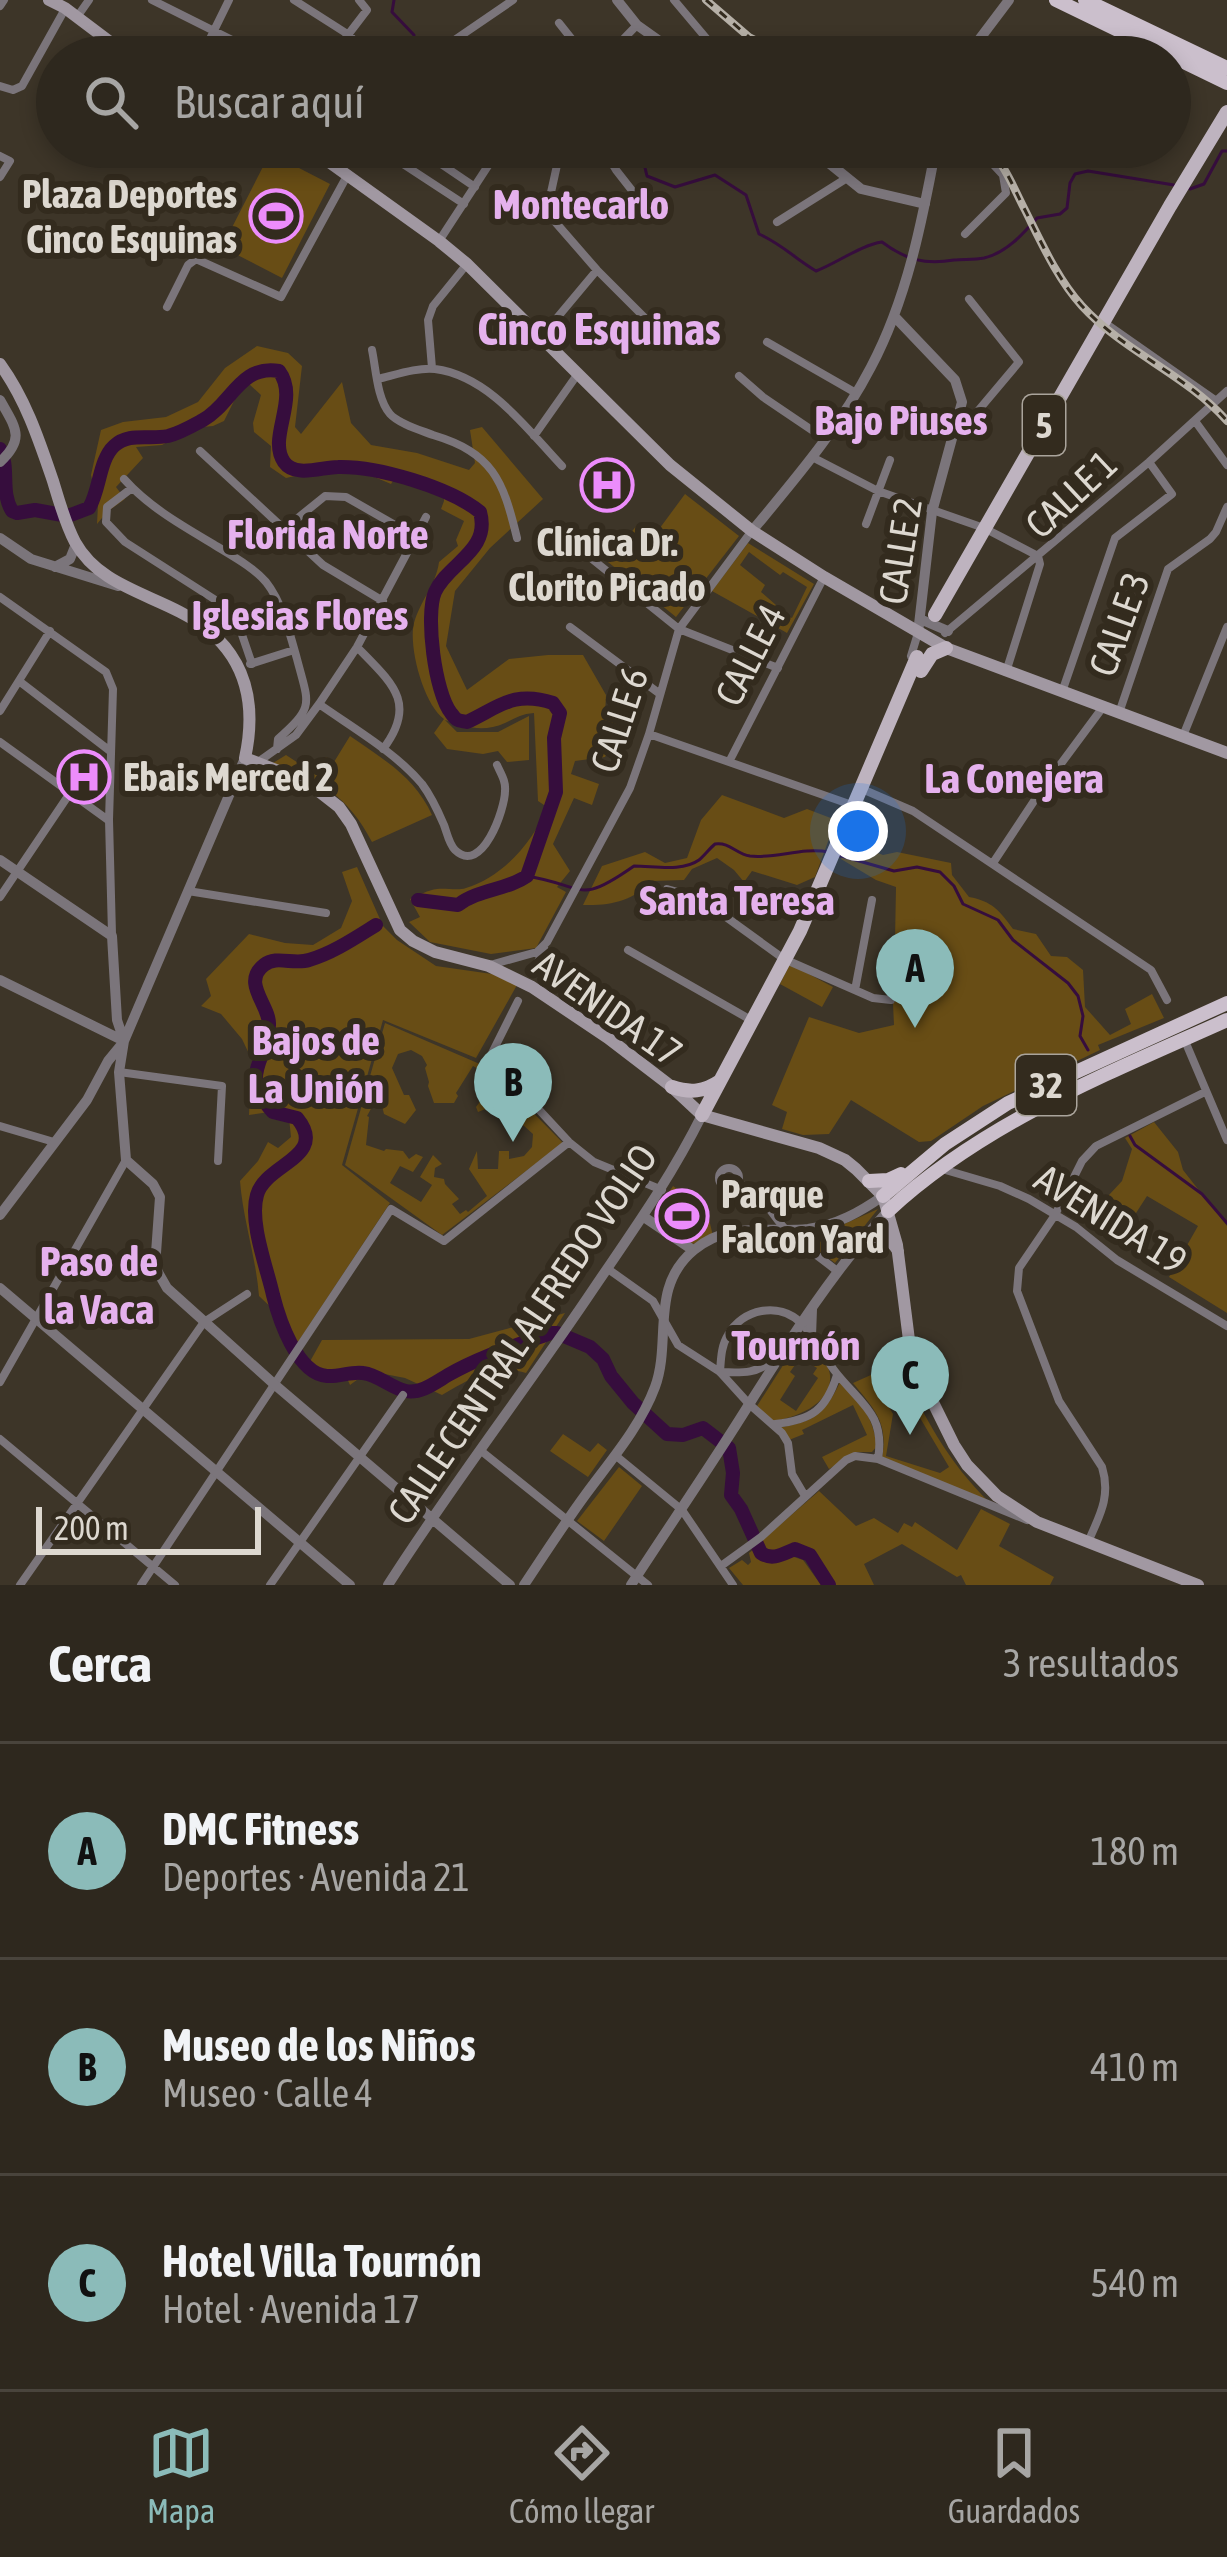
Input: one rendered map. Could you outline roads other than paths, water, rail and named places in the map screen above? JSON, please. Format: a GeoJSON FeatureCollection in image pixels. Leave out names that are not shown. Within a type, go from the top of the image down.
{"type":"FeatureCollection","features":[{"type":"Feature","properties":{"kind":"highway"},"geometry":{"type":"LineString","coordinates":[[1056,0],[1138,36]]}},
{"type":"Feature","properties":{"kind":"highway"},"geometry":{"type":"LineString","coordinates":[[1085,0],[1153,36]]}},
{"type":"Feature","properties":{"kind":"highway"},"geometry":{"type":"LineString","coordinates":[[1191,56],[1227,75]]}},
{"type":"Feature","properties":{"kind":"highway"},"geometry":{"type":"LineString","coordinates":[[1191,59],[1227,75]]}},
{"type":"Feature","properties":{"kind":"highway","name":"32"},"geometry":{"type":"LineString","coordinates":[[886,1203],[912,1171],[964,1129],[1008,1103],[1227,1003]]}},
{"type":"Feature","properties":{"kind":"highway","name":"32"},"geometry":{"type":"LineString","coordinates":[[886,1203],[938,1168],[957,1164],[1007,1124],[1227,1020]]}},
{"type":"Feature","properties":{"kind":"highway"},"geometry":{"type":"LineString","coordinates":[[869,1181],[912,1171]]}},
{"type":"Feature","properties":{"kind":"main road"},"geometry":{"type":"LineString","coordinates":[[49,0],[102,36]]}},
{"type":"Feature","properties":{"kind":"main road","name":"5"},"geometry":{"type":"LineString","coordinates":[[924,623],[1227,112]]}},
{"type":"Feature","properties":{"kind":"main road"},"geometry":{"type":"LineString","coordinates":[[339,168],[467,264],[670,465],[752,531],[824,577],[924,623],[940,645],[1227,753]]}},
{"type":"Feature","properties":{"kind":"main road"},"geometry":{"type":"LineString","coordinates":[[0,364],[28,412],[76,544],[93,565],[125,588],[182,612],[246,666],[251,760]]}},
{"type":"Feature","properties":{"kind":"main road"},"geometry":{"type":"LineString","coordinates":[[868,772],[926,659],[940,645]]}},
{"type":"Feature","properties":{"kind":"main road"},"geometry":{"type":"LineString","coordinates":[[702,1115],[800,931],[914,657]]}},
{"type":"Feature","properties":{"kind":"main road","name":"AVENIDA 17"},"geometry":{"type":"LineString","coordinates":[[251,760],[307,782],[339,807],[400,930],[435,952],[489,966],[532,987],[672,1087],[702,1115],[831,1152],[869,1181],[886,1203]]}},
{"type":"Feature","properties":{"kind":"main road"},"geometry":{"type":"LineString","coordinates":[[672,1087],[692,1092],[720,1081]]}},
{"type":"Feature","properties":{"kind":"main road"},"geometry":{"type":"LineString","coordinates":[[886,1203],[913,1357],[967,1465],[997,1496],[1037,1522],[1198,1585]]}},
{"type":"Feature","properties":{"kind":"main road"},"geometry":{"type":"LineString","coordinates":[[857,1245],[884,1238],[898,1252]]}},
{"type":"Feature","properties":{"kind":"street"},"geometry":{"type":"LineString","coordinates":[[56,36],[71,13],[89,0]]}},
{"type":"Feature","properties":{"kind":"street"},"geometry":{"type":"LineString","coordinates":[[152,0],[221,36]]}},
{"type":"Feature","properties":{"kind":"street"},"geometry":{"type":"LineString","coordinates":[[211,36],[229,0]]}},
{"type":"Feature","properties":{"kind":"street"},"geometry":{"type":"LineString","coordinates":[[294,0],[349,34],[367,10],[359,0]]}},
{"type":"Feature","properties":{"kind":"street"},"geometry":{"type":"LineString","coordinates":[[460,36],[513,0]]}},
{"type":"Feature","properties":{"kind":"street"},"geometry":{"type":"LineString","coordinates":[[617,0],[652,36]]}},
{"type":"Feature","properties":{"kind":"street"},"geometry":{"type":"LineString","coordinates":[[674,0],[704,36]]}},
{"type":"Feature","properties":{"kind":"street"},"geometry":{"type":"LineString","coordinates":[[982,36],[1009,0]]}},
{"type":"Feature","properties":{"kind":"street"},"geometry":{"type":"LineString","coordinates":[[1070,0],[1145,36]]}},
{"type":"Feature","properties":{"kind":"street"},"geometry":{"type":"LineString","coordinates":[[560,23],[570,36]]}},
{"type":"Feature","properties":{"kind":"street"},"geometry":{"type":"LineString","coordinates":[[626,36],[637,25]]}},
{"type":"Feature","properties":{"kind":"street"},"geometry":{"type":"LineString","coordinates":[[1191,58],[1227,75]]}},
{"type":"Feature","properties":{"kind":"street"},"geometry":{"type":"LineString","coordinates":[[0,86],[14,90],[22,86],[36,65]]}},
{"type":"Feature","properties":{"kind":"street"},"geometry":{"type":"LineString","coordinates":[[0,155],[10,161],[0,177]]}},
{"type":"Feature","properties":{"kind":"street"},"geometry":{"type":"LineString","coordinates":[[409,168],[464,204]]}},
{"type":"Feature","properties":{"kind":"street"},"geometry":{"type":"LineString","coordinates":[[447,168],[475,187]]}},
{"type":"Feature","properties":{"kind":"street"},"geometry":{"type":"LineString","coordinates":[[439,241],[487,168]]}},
{"type":"Feature","properties":{"kind":"street"},"geometry":{"type":"LineString","coordinates":[[556,168],[550,216],[647,320]]}},
{"type":"Feature","properties":{"kind":"street"},"geometry":{"type":"LineString","coordinates":[[615,168],[634,193]]}},
{"type":"Feature","properties":{"kind":"street"},"geometry":{"type":"LineString","coordinates":[[835,168],[861,189],[926,204]]}},
{"type":"Feature","properties":{"kind":"street","name":"CALLE 6"},"geometry":{"type":"LineString","coordinates":[[533,973],[624,802],[679,629],[812,457],[873,365],[911,264],[932,168]]}},
{"type":"Feature","properties":{"kind":"street"},"geometry":{"type":"LineString","coordinates":[[965,234],[1006,193],[996,168]]}},
{"type":"Feature","properties":{"kind":"street"},"geometry":{"type":"LineString","coordinates":[[167,307],[188,265],[196,259],[281,297],[348,174]]}},
{"type":"Feature","properties":{"kind":"street"},"geometry":{"type":"LineString","coordinates":[[777,222],[847,178]]}},
{"type":"Feature","properties":{"kind":"street"},"geometry":{"type":"LineString","coordinates":[[431,368],[428,320],[433,306],[467,264]]}},
{"type":"Feature","properties":{"kind":"street"},"geometry":{"type":"LineString","coordinates":[[542,337],[597,270]]}},
{"type":"Feature","properties":{"kind":"street"},"geometry":{"type":"LineString","coordinates":[[958,424],[977,412],[1019,362],[969,299]]}},
{"type":"Feature","properties":{"kind":"street"},"geometry":{"type":"LineString","coordinates":[[894,316],[955,380],[962,402],[958,424]]}},
{"type":"Feature","properties":{"kind":"street"},"geometry":{"type":"LineString","coordinates":[[1103,322],[1216,400]]}},
{"type":"Feature","properties":{"kind":"street"},"geometry":{"type":"LineString","coordinates":[[767,342],[856,393]]}},
{"type":"Feature","properties":{"kind":"street"},"geometry":{"type":"LineString","coordinates":[[372,350],[382,400],[392,417],[482,457],[509,504],[517,538]]}},
{"type":"Feature","properties":{"kind":"street"},"geometry":{"type":"LineString","coordinates":[[378,379],[431,368],[468,379],[488,392],[562,466]]}},
{"type":"Feature","properties":{"kind":"street"},"geometry":{"type":"LineString","coordinates":[[534,436],[578,375]]}},
{"type":"Feature","properties":{"kind":"street"},"geometry":{"type":"LineString","coordinates":[[739,376],[825,439]]}},
{"type":"Feature","properties":{"kind":"street","name":"CALLE 1"},"geometry":{"type":"LineString","coordinates":[[1006,672],[1040,564],[1038,556],[1227,391]]}},
{"type":"Feature","properties":{"kind":"street"},"geometry":{"type":"LineString","coordinates":[[0,400],[17,439],[5,458]]}},
{"type":"Feature","properties":{"kind":"street"},"geometry":{"type":"LineString","coordinates":[[1195,421],[1227,465]]}},
{"type":"Feature","properties":{"kind":"street","name":"CALLE 2"},"geometry":{"type":"LineString","coordinates":[[924,623],[932,512],[958,424]]}},
{"type":"Feature","properties":{"kind":"street"},"geometry":{"type":"LineString","coordinates":[[200,452],[323,565],[383,601]]}},
{"type":"Feature","properties":{"kind":"street"},"geometry":{"type":"LineString","coordinates":[[812,457],[878,491],[984,528],[1038,556],[948,631],[940,645]]}},
{"type":"Feature","properties":{"kind":"street"},"geometry":{"type":"LineString","coordinates":[[866,524],[890,460]]}},
{"type":"Feature","properties":{"kind":"street"},"geometry":{"type":"LineString","coordinates":[[1062,692],[1114,538],[1172,494],[1149,462]]}},
{"type":"Feature","properties":{"kind":"street"},"geometry":{"type":"LineString","coordinates":[[124,479],[164,514],[248,565],[275,596],[308,700],[307,710],[278,739],[278,749]]}},
{"type":"Feature","properties":{"kind":"street"},"geometry":{"type":"LineString","coordinates":[[132,488],[107,507],[106,522],[125,542],[228,608],[237,620],[246,666],[294,650]]}},
{"type":"Feature","properties":{"kind":"street"},"geometry":{"type":"LineString","coordinates":[[283,530],[326,496],[346,497],[416,537]]}},
{"type":"Feature","properties":{"kind":"street","name":"CALLE 3"},"geometry":{"type":"LineString","coordinates":[[1119,713],[1168,569],[1210,539],[1227,507]]}},
{"type":"Feature","properties":{"kind":"street"},"geometry":{"type":"LineString","coordinates":[[0,1382],[126,1160],[119,1072],[124,1041],[186,890],[251,760],[296,735],[319,704],[357,647],[427,517]]}},
{"type":"Feature","properties":{"kind":"street"},"geometry":{"type":"LineString","coordinates":[[551,526],[679,629],[778,668]]}},
{"type":"Feature","properties":{"kind":"street"},"geometry":{"type":"LineString","coordinates":[[0,538],[31,559],[125,588]]}},
{"type":"Feature","properties":{"kind":"street"},"geometry":{"type":"LineString","coordinates":[[56,567],[70,559],[76,544]]}},
{"type":"Feature","properties":{"kind":"street","name":"CALLE 4"},"geometry":{"type":"LineString","coordinates":[[730,760],[824,577]]}},
{"type":"Feature","properties":{"kind":"street"},"geometry":{"type":"LineString","coordinates":[[0,597],[111,679],[112,936],[116,1021],[124,1041]]}},
{"type":"Feature","properties":{"kind":"street"},"geometry":{"type":"LineString","coordinates":[[914,657],[924,623],[948,631]]}},
{"type":"Feature","properties":{"kind":"street"},"geometry":{"type":"LineString","coordinates":[[570,627],[661,694]]}},
{"type":"Feature","properties":{"kind":"street"},"geometry":{"type":"LineString","coordinates":[[1183,736],[1227,627]]}},
{"type":"Feature","properties":{"kind":"street"},"geometry":{"type":"LineString","coordinates":[[0,711],[50,631]]}},
{"type":"Feature","properties":{"kind":"street"},"geometry":{"type":"LineString","coordinates":[[357,647],[401,706],[401,720],[382,749]]}},
{"type":"Feature","properties":{"kind":"street"},"geometry":{"type":"LineString","coordinates":[[19,681],[112,752]]}},
{"type":"Feature","properties":{"kind":"street"},"geometry":{"type":"LineString","coordinates":[[319,704],[422,785],[460,854],[469,855],[486,844],[500,819],[506,794],[496,765]]}},
{"type":"Feature","properties":{"kind":"street","name":"CALLE 3"},"geometry":{"type":"LineString","coordinates":[[993,863],[1103,707]]}},
{"type":"Feature","properties":{"kind":"street"},"geometry":{"type":"LineString","coordinates":[[649,734],[853,806]]}},
{"type":"Feature","properties":{"kind":"street"},"geometry":{"type":"LineString","coordinates":[[0,742],[110,820]]}},
{"type":"Feature","properties":{"kind":"street"},"geometry":{"type":"LineString","coordinates":[[861,788],[902,804],[1151,970],[1167,1000]]}},
{"type":"Feature","properties":{"kind":"street"},"geometry":{"type":"LineString","coordinates":[[0,897],[70,793]]}},
{"type":"Feature","properties":{"kind":"street"},"geometry":{"type":"LineString","coordinates":[[0,860],[112,936]]}},
{"type":"Feature","properties":{"kind":"street"},"geometry":{"type":"LineString","coordinates":[[667,889],[708,904],[784,959],[873,998],[891,1000]]}},
{"type":"Feature","properties":{"kind":"street"},"geometry":{"type":"LineString","coordinates":[[186,890],[326,913]]}},
{"type":"Feature","properties":{"kind":"street"},"geometry":{"type":"LineString","coordinates":[[855,991],[872,900]]}},
{"type":"Feature","properties":{"kind":"street"},"geometry":{"type":"LineString","coordinates":[[489,966],[533,953],[547,942]]}},
{"type":"Feature","properties":{"kind":"street"},"geometry":{"type":"LineString","coordinates":[[628,950],[752,1021]]}},
{"type":"Feature","properties":{"kind":"street"},"geometry":{"type":"LineString","coordinates":[[0,980],[124,1041]]}},
{"type":"Feature","properties":{"kind":"street"},"geometry":{"type":"LineString","coordinates":[[518,1000],[490,1057],[569,1142],[594,1162],[662,1190]]}},
{"type":"Feature","properties":{"kind":"street"},"geometry":{"type":"LineString","coordinates":[[1184,1040],[1227,1140]]}},
{"type":"Feature","properties":{"kind":"street"},"geometry":{"type":"LineString","coordinates":[[0,1215],[87,1100],[107,1061],[124,1041]]}},
{"type":"Feature","properties":{"kind":"street"},"geometry":{"type":"LineString","coordinates":[[119,1072],[222,1086],[218,1161]]}},
{"type":"Feature","properties":{"kind":"street"},"geometry":{"type":"LineString","coordinates":[[1088,1542],[1107,1497],[1106,1479],[1049,1376],[1017,1291],[1019,1268],[1055,1215],[1082,1161],[1096,1146],[1205,1092]]}},
{"type":"Feature","properties":{"kind":"street","name":"CALLE CENTRAL ALFREDO VOLIO"},"geometry":{"type":"LineString","coordinates":[[388,1585],[644,1217],[702,1115]]}},
{"type":"Feature","properties":{"kind":"street"},"geometry":{"type":"LineString","coordinates":[[0,1126],[56,1142]]}},
{"type":"Feature","properties":{"kind":"street"},"geometry":{"type":"LineString","coordinates":[[141,1585],[391,1209],[439,1239],[447,1239],[569,1142]]}},
{"type":"Feature","properties":{"kind":"street"},"geometry":{"type":"LineString","coordinates":[[126,1160],[153,1184],[160,1197],[158,1276],[274,1384],[510,1585]]}},
{"type":"Feature","properties":{"kind":"street","name":"AVENIDA 19"},"geometry":{"type":"LineString","coordinates":[[957,1164],[1055,1215],[1117,1260],[1227,1326]]}},
{"type":"Feature","properties":{"kind":"street"},"geometry":{"type":"LineString","coordinates":[[738,1183],[765,1200],[785,1230],[837,1271]]}},
{"type":"Feature","properties":{"kind":"street"},"geometry":{"type":"LineString","coordinates":[[524,1585],[640,1419],[658,1375],[662,1315],[671,1282],[693,1250],[731,1231],[806,1229],[886,1203]]}},
{"type":"Feature","properties":{"kind":"street"},"geometry":{"type":"LineString","coordinates":[[634,1580],[784,1347],[886,1203]]}},
{"type":"Feature","properties":{"kind":"street"},"geometry":{"type":"LineString","coordinates":[[644,1217],[693,1250]]}},
{"type":"Feature","properties":{"kind":"street"},"geometry":{"type":"LineString","coordinates":[[608,1269],[653,1301],[678,1345],[720,1372],[749,1405],[774,1424],[788,1443],[792,1474],[805,1496]]}},
{"type":"Feature","properties":{"kind":"street"},"geometry":{"type":"LineString","coordinates":[[0,1288],[350,1585]]}},
{"type":"Feature","properties":{"kind":"street"},"geometry":{"type":"LineString","coordinates":[[20,1585],[204,1322],[247,1294]]}},
{"type":"Feature","properties":{"kind":"street"},"geometry":{"type":"LineString","coordinates":[[811,1336],[814,1304]]}},
{"type":"Feature","properties":{"kind":"street"},"geometry":{"type":"LineString","coordinates":[[720,1372],[724,1342],[739,1321],[763,1310],[789,1315],[801,1322],[837,1374],[866,1405],[880,1435],[878,1459]]}},
{"type":"Feature","properties":{"kind":"street"},"geometry":{"type":"LineString","coordinates":[[720,1372],[754,1372],[784,1347]]}},
{"type":"Feature","properties":{"kind":"street"},"geometry":{"type":"LineString","coordinates":[[774,1424],[795,1422],[820,1409],[837,1374]]}},
{"type":"Feature","properties":{"kind":"street"},"geometry":{"type":"LineString","coordinates":[[270,1585],[403,1395]]}},
{"type":"Feature","properties":{"kind":"street"},"geometry":{"type":"LineString","coordinates":[[0,1439],[175,1585]]}},
{"type":"Feature","properties":{"kind":"street"},"geometry":{"type":"LineString","coordinates":[[480,1450],[634,1580],[648,1585]]}},
{"type":"Feature","properties":{"kind":"street"},"geometry":{"type":"LineString","coordinates":[[615,1455],[682,1510],[734,1585]]}},
{"type":"Feature","properties":{"kind":"street"},"geometry":{"type":"LineString","coordinates":[[721,1566],[855,1456],[878,1459],[1037,1522]]}},
{"type":"Feature","properties":{"kind":"waterway"},"geometry":{"type":"LineString","coordinates":[[394,0],[392,12],[414,36]]}},
{"type":"Feature","properties":{"kind":"waterway"},"geometry":{"type":"LineString","coordinates":[[1190,189],[1204,184],[1222,151],[1227,151]]}},
{"type":"Feature","properties":{"kind":"waterway"},"geometry":{"type":"LineString","coordinates":[[645,168],[647,176],[675,187],[715,175],[746,195],[759,234],[816,271],[882,242],[925,261],[992,256],[1037,218],[1067,208],[1075,174],[1088,171],[1174,185]]}},
{"type":"Feature","properties":{"kind":"waterway"},"geometry":{"type":"LineString","coordinates":[[0,449],[12,511],[68,516],[89,508],[114,446],[133,438],[181,431],[213,413],[245,379],[266,370],[279,371],[286,394],[280,452],[289,467],[392,474],[450,494],[480,512],[482,525],[474,547],[441,582],[432,603],[431,635],[440,689],[453,716],[467,722],[517,699],[553,703],[560,713],[554,738],[556,792],[527,876],[458,905],[418,900]]}},
{"type":"Feature","properties":{"kind":"waterway"},"geometry":{"type":"LineString","coordinates":[[527,876],[582,890],[602,886],[634,866],[692,864],[715,844],[750,856],[829,852]]}},
{"type":"Feature","properties":{"kind":"waterway"},"geometry":{"type":"LineString","coordinates":[[838,855],[894,871],[917,867],[940,872],[963,904],[998,920],[1013,940],[1068,983],[1078,996],[1083,1016],[1080,1036],[1088,1050]]}},
{"type":"Feature","properties":{"kind":"waterway"},"geometry":{"type":"LineString","coordinates":[[376,925],[318,957],[269,962],[255,979],[269,1025],[257,1068],[257,1087],[273,1112],[297,1118],[305,1131],[301,1151],[262,1184],[255,1206],[276,1305],[298,1356],[316,1373],[363,1373],[412,1391],[551,1333],[590,1347],[633,1403],[667,1434],[683,1435],[703,1428],[729,1448],[731,1495],[761,1553],[773,1557],[795,1549],[810,1555],[829,1585]]}},
{"type":"Feature","properties":{"kind":"waterway"},"geometry":{"type":"LineString","coordinates":[[1130,1136],[1135,1145],[1202,1194],[1227,1223]]}},
{"type":"Feature","properties":{"kind":"railway"},"geometry":{"type":"LineString","coordinates":[[706,0],[748,36]]}},
{"type":"Feature","properties":{"kind":"railway"},"geometry":{"type":"LineString","coordinates":[[1003,168],[1073,296],[1117,337],[1193,390],[1227,421]]}},
{"type":"Feature","properties":{"kind":"place","name":"Plaza Deportes Cinco Esquinas"},"geometry":{"type":"Point","coordinates":[276,216]}},
{"type":"Feature","properties":{"kind":"place","name":"Clínica Dr. Clorito Picado"},"geometry":{"type":"Point","coordinates":[607,485]}},
{"type":"Feature","properties":{"kind":"place","name":"Ebais Merced 2"},"geometry":{"type":"Point","coordinates":[84,777]}},
{"type":"Feature","properties":{"kind":"place","name":"DMC Fitness"},"geometry":{"type":"Point","coordinates":[915,1028]}},
{"type":"Feature","properties":{"kind":"place","name":"Museo de los Niños"},"geometry":{"type":"Point","coordinates":[513,1142]}},
{"type":"Feature","properties":{"kind":"place","name":"Parque Falcon Yard"},"geometry":{"type":"Point","coordinates":[682,1216]}},
{"type":"Feature","properties":{"kind":"place","name":"Hotel Villa Tournón"},"geometry":{"type":"Point","coordinates":[910,1435]}},
{"type":"Feature","properties":{"kind":"district","name":"Montecarlo"},"geometry":{"type":"Point","coordinates":[581,204]}},
{"type":"Feature","properties":{"kind":"district","name":"Cinco Esquinas"},"geometry":{"type":"Point","coordinates":[599,329]}},
{"type":"Feature","properties":{"kind":"district","name":"Bajo Piuses"},"geometry":{"type":"Point","coordinates":[901,420]}},
{"type":"Feature","properties":{"kind":"district","name":"Florida Norte"},"geometry":{"type":"Point","coordinates":[328,534]}},
{"type":"Feature","properties":{"kind":"district","name":"Iglesias Flores"},"geometry":{"type":"Point","coordinates":[300,615]}},
{"type":"Feature","properties":{"kind":"district","name":"La Conejera"},"geometry":{"type":"Point","coordinates":[1014,778]}},
{"type":"Feature","properties":{"kind":"district","name":"Santa Teresa"},"geometry":{"type":"Point","coordinates":[737,900]}},
{"type":"Feature","properties":{"kind":"district","name":"Bajos de La Unión"},"geometry":{"type":"Point","coordinates":[316,1064]}},
{"type":"Feature","properties":{"kind":"district","name":"Paso de la Vaca"},"geometry":{"type":"Point","coordinates":[99,1285]}},
{"type":"Feature","properties":{"kind":"district","name":"Tournón"},"geometry":{"type":"Point","coordinates":[796,1345]}}]}
